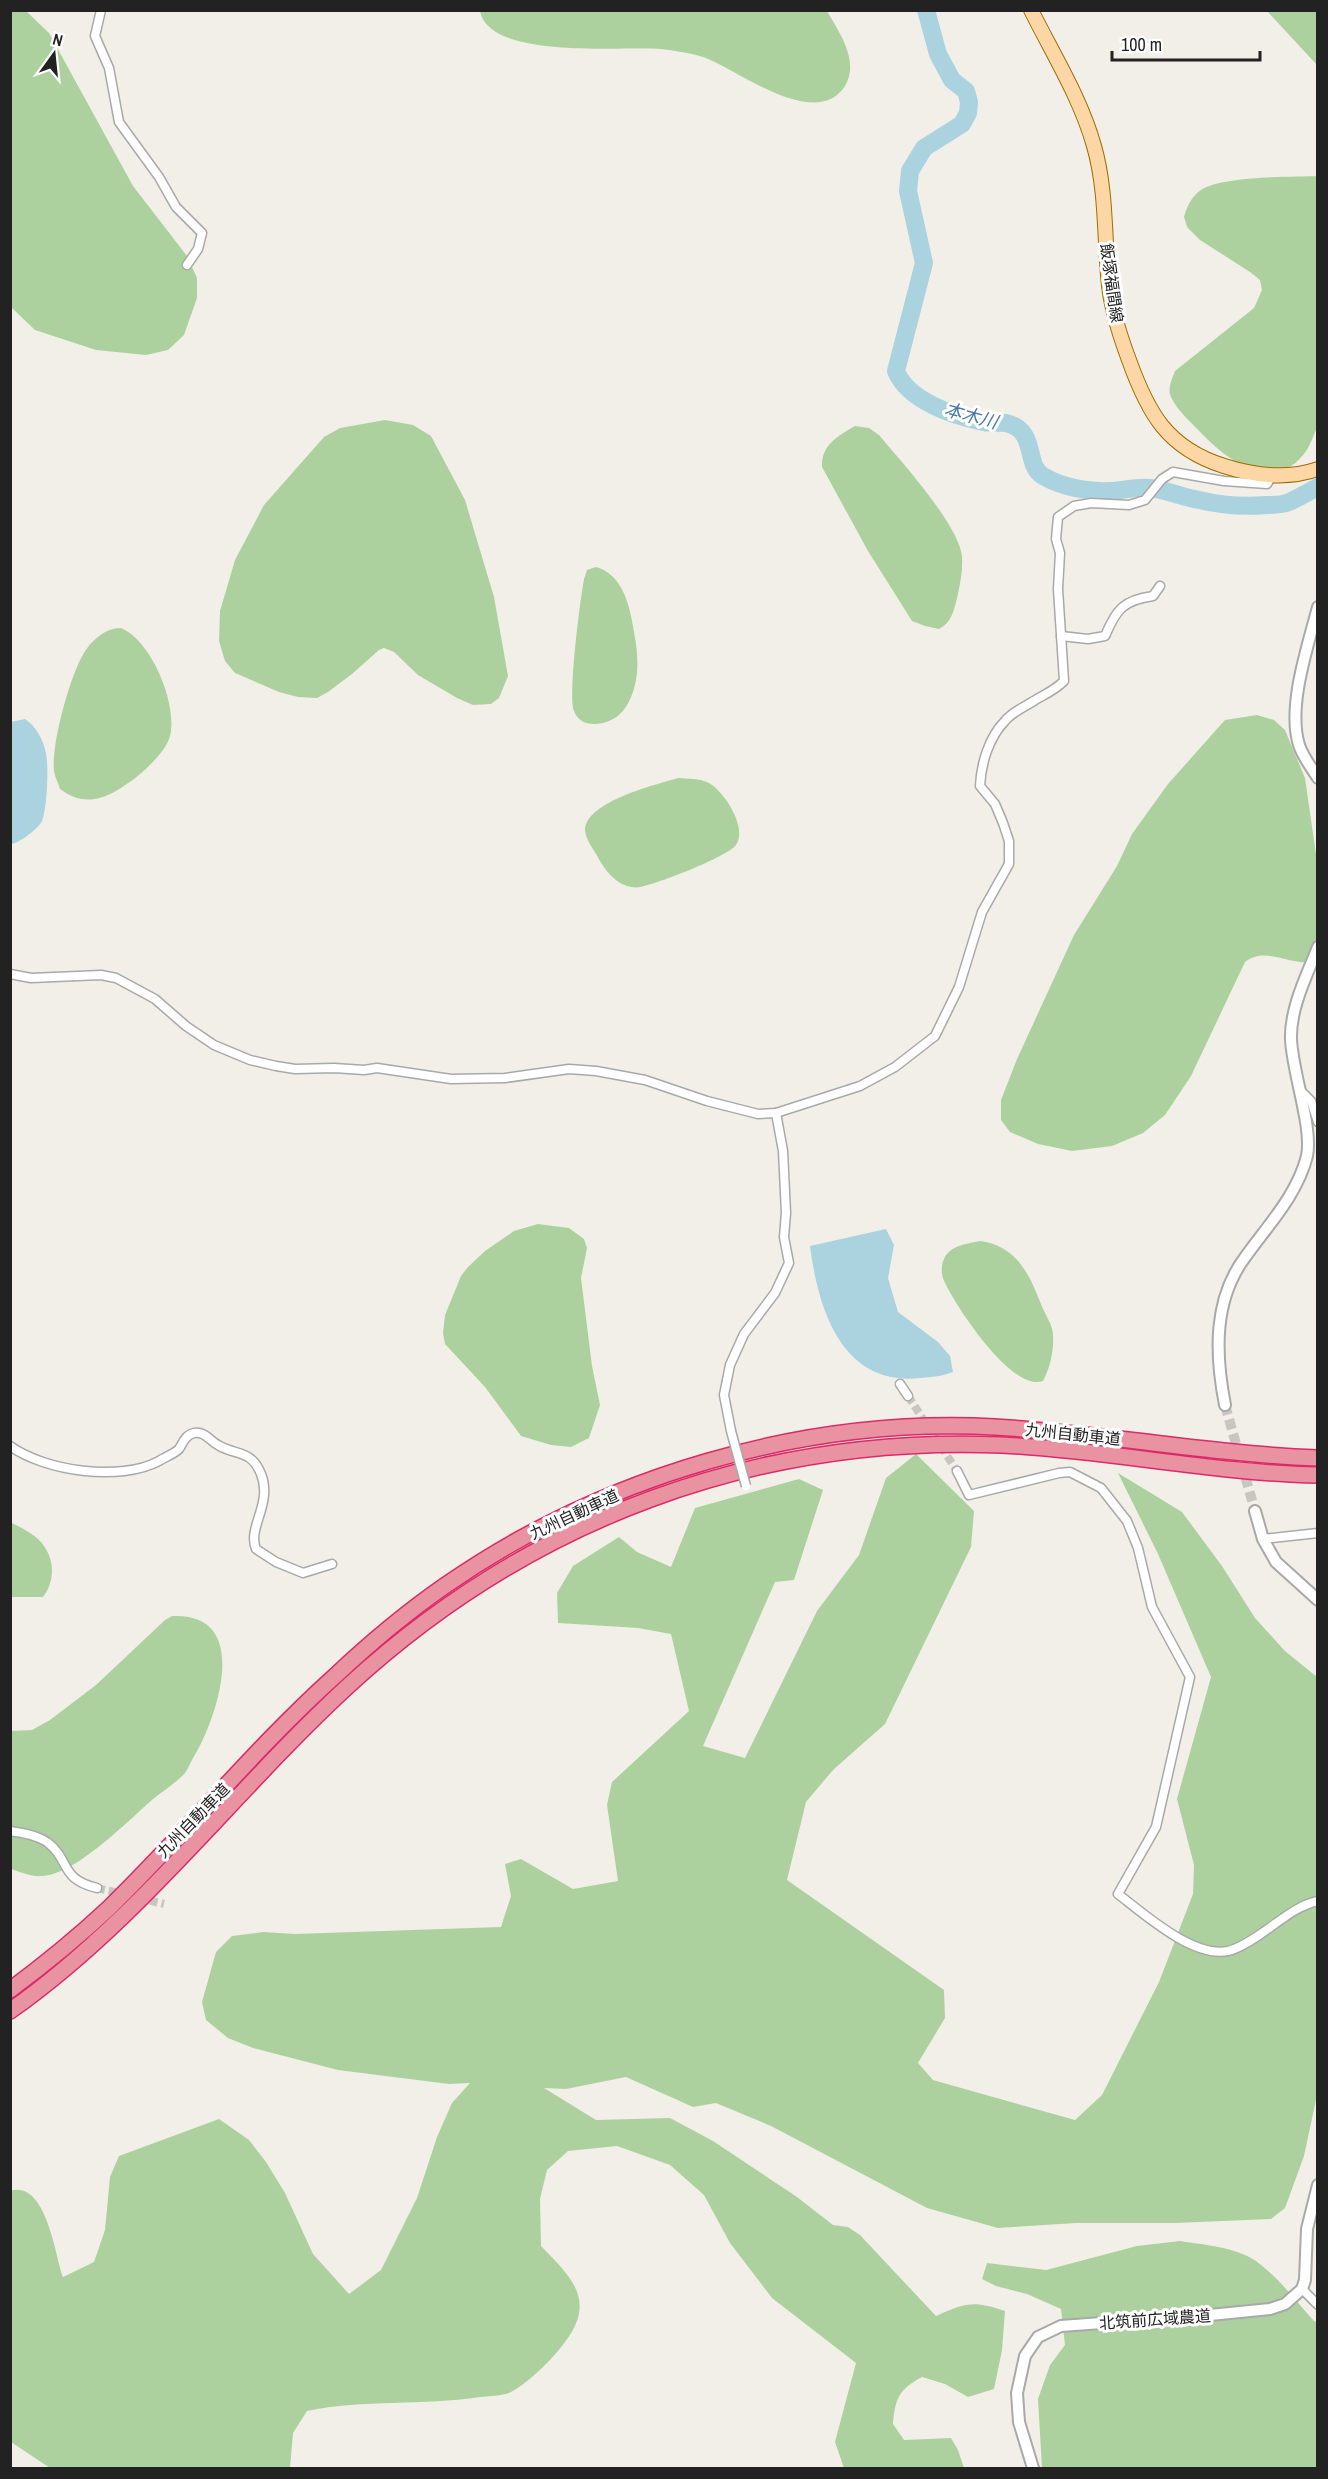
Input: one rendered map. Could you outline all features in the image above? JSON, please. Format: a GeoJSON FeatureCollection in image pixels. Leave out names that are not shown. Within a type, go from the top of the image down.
{"type":"FeatureCollection","features":[{"type":"Feature","properties":{"kind":"highway","name":"九州自動車道"},"geometry":{"type":"LineString","coordinates":[[10,1990],[58,1954],[108,1908],[307,1702],[374,1642],[446,1585],[495,1554],[560,1519],[607,1498],[654,1479],[753,1449],[858,1432],[899,1429],[992,1427],[1121,1439],[1201,1450],[1317,1458]]}},
{"type":"Feature","properties":{"kind":"highway","name":"九州自動車道"},"geometry":{"type":"LineString","coordinates":[[10,2011],[78,1958],[122,1919],[321,1712],[394,1646],[500,1571],[613,1514],[707,1480],[762,1464],[822,1454],[910,1445],[1042,1448],[1208,1468],[1317,1475]]}},
{"type":"Feature","properties":{"kind":"main road","name":"飯塚福間線"},"geometry":{"type":"LineString","coordinates":[[1031,10],[1076,100],[1094,146],[1101,183],[1109,288],[1115,321],[1147,406],[1171,438],[1185,448],[1220,465],[1272,476],[1306,473],[1317,469]]}},
{"type":"Feature","properties":{"kind":"street"},"geometry":{"type":"LineString","coordinates":[[102,10],[95,36],[109,68],[119,122],[159,177],[176,207],[202,233],[198,249],[187,265]]}},
{"type":"Feature","properties":{"kind":"street"},"geometry":{"type":"LineString","coordinates":[[10,974],[31,978],[101,975],[116,978],[155,999],[186,1026],[214,1045],[250,1060],[286,1068],[364,1070],[377,1068],[451,1078],[505,1078],[568,1069],[596,1071],[654,1082],[707,1101],[758,1114],[776,1113],[860,1086],[896,1067],[935,1036],[959,987],[982,912],[1009,864],[1009,842],[995,804],[980,786],[981,768],[991,743],[1005,720],[1033,701],[1056,690],[1064,681],[1058,589],[1060,553],[1056,539],[1058,517],[1074,506],[1091,503],[1129,505],[1145,500],[1162,479],[1173,472],[1251,484],[1267,484],[1272,476]]}},
{"type":"Feature","properties":{"kind":"street"},"geometry":{"type":"LineString","coordinates":[[1061,636],[1089,639],[1105,636],[1113,616],[1121,606],[1153,596],[1160,586]]}},
{"type":"Feature","properties":{"kind":"street"},"geometry":{"type":"LineString","coordinates":[[1317,607],[1300,678],[1296,720],[1299,745],[1317,778]]}},
{"type":"Feature","properties":{"kind":"street"},"geometry":{"type":"LineString","coordinates":[[1225,1405],[1217,1341],[1230,1282],[1244,1258],[1287,1203],[1305,1163],[1307,1140],[1291,1036],[1294,1016],[1317,947]]}},
{"type":"Feature","properties":{"kind":"street"},"geometry":{"type":"LineString","coordinates":[[1299,1088],[1311,1101],[1317,1122]]}},
{"type":"Feature","properties":{"kind":"street"},"geometry":{"type":"LineString","coordinates":[[746,1486],[724,1395],[730,1365],[744,1334],[775,1293],[789,1263],[784,1237],[786,1213],[783,1151],[776,1113]]}},
{"type":"Feature","properties":{"kind":"street"},"geometry":{"type":"LineString","coordinates":[[900,1384],[908,1396]]}},
{"type":"Feature","properties":{"kind":"street"},"geometry":{"type":"LineString","coordinates":[[10,1446],[34,1459],[58,1467],[130,1470],[148,1467],[173,1453],[187,1436],[193,1433],[204,1435],[218,1445],[249,1457],[261,1475],[264,1503],[255,1532],[256,1549],[276,1562],[303,1573],[332,1564]]}},
{"type":"Feature","properties":{"kind":"street"},"geometry":{"type":"LineString","coordinates":[[957,1471],[969,1495],[1070,1472],[1101,1488],[1127,1521],[1138,1548],[1152,1607],[1190,1677],[1156,1827],[1119,1894],[1152,1920],[1191,1944],[1209,1950],[1228,1951],[1253,1939],[1306,1903],[1317,1901]]}},
{"type":"Feature","properties":{"kind":"street"},"geometry":{"type":"LineString","coordinates":[[1255,1511],[1263,1539],[1276,1562],[1317,1600]]}},
{"type":"Feature","properties":{"kind":"street"},"geometry":{"type":"LineString","coordinates":[[1263,1539],[1317,1533]]}},
{"type":"Feature","properties":{"kind":"street"},"geometry":{"type":"LineString","coordinates":[[10,1831],[27,1833],[46,1842],[54,1850],[69,1874],[80,1884],[97,1888]]}},
{"type":"Feature","properties":{"kind":"street"},"geometry":{"type":"LineString","coordinates":[[1317,2185],[1307,2229],[1307,2271],[1302,2289],[1317,2305]]}},
{"type":"Feature","properties":{"kind":"street","name":"北筑前広域農道"},"geometry":{"type":"LineString","coordinates":[[1033,2469],[1018,2422],[1017,2393],[1025,2355],[1038,2337],[1061,2326],[1270,2309],[1285,2304],[1302,2289]]}},
{"type":"Feature","properties":{"kind":"green space"},"geometry":{"type":"Polygon","coordinates":[[[10,11],[26,11],[49,33],[133,186],[187,256],[197,278],[197,298],[184,335],[168,350],[146,355],[96,350],[35,330],[12,308],[10,11]]]}},
{"type":"Feature","properties":{"kind":"green space"},"geometry":{"type":"Polygon","coordinates":[[[480,11],[827,11],[846,47],[849,57],[849,76],[845,86],[832,98],[816,102],[797,100],[777,94],[706,58],[690,53],[661,49],[589,49],[531,44],[507,37],[489,27],[480,11]]]}},
{"type":"Feature","properties":{"kind":"green space"},"geometry":{"type":"Polygon","coordinates":[[[1267,11],[1317,11],[1317,65],[1267,11]]]}},
{"type":"Feature","properties":{"kind":"green space"},"geometry":{"type":"Polygon","coordinates":[[[1317,176],[1318,426],[1310,445],[1291,466],[1279,472],[1265,473],[1239,463],[1214,446],[1182,413],[1170,394],[1170,384],[1175,371],[1254,308],[1262,290],[1260,280],[1200,240],[1187,227],[1184,217],[1195,195],[1211,185],[1257,178],[1317,176]]]}},
{"type":"Feature","properties":{"kind":"green space"},"geometry":{"type":"Polygon","coordinates":[[[385,420],[413,425],[431,436],[465,500],[494,597],[508,676],[499,698],[491,704],[473,705],[457,698],[418,675],[394,652],[384,648],[317,698],[298,697],[279,692],[235,673],[225,661],[219,641],[220,611],[235,560],[264,505],[324,437],[340,428],[385,420]]]}},
{"type":"Feature","properties":{"kind":"green space"},"geometry":{"type":"Polygon","coordinates":[[[855,426],[869,428],[879,435],[928,494],[959,544],[962,567],[957,598],[949,620],[939,629],[912,621],[868,551],[822,467],[824,453],[832,442],[855,426]]]}},
{"type":"Feature","properties":{"kind":"green space"},"geometry":{"type":"Polygon","coordinates":[[[596,567],[610,574],[624,593],[633,624],[637,672],[631,698],[621,713],[610,721],[589,724],[578,717],[574,711],[572,686],[584,579],[587,570],[596,567]]]}},
{"type":"Feature","properties":{"kind":"green space"},"geometry":{"type":"Polygon","coordinates":[[[121,628],[142,645],[160,674],[170,707],[170,736],[159,755],[127,784],[105,796],[81,799],[60,789],[55,776],[54,759],[58,728],[73,677],[84,653],[100,636],[110,630],[121,628]]]}},
{"type":"Feature","properties":{"kind":"green space"},"geometry":{"type":"Polygon","coordinates":[[[1257,715],[1274,720],[1285,730],[1305,778],[1317,861],[1317,961],[1298,962],[1262,956],[1253,957],[1245,962],[1191,1076],[1165,1115],[1143,1133],[1112,1146],[1072,1151],[1038,1144],[1010,1132],[1001,1120],[1001,1100],[1017,1059],[1074,935],[1117,866],[1132,834],[1168,784],[1225,720],[1257,715]]]}},
{"type":"Feature","properties":{"kind":"green space"},"geometry":{"type":"Polygon","coordinates":[[[678,778],[705,781],[722,794],[737,821],[739,838],[736,845],[706,863],[661,881],[637,887],[622,884],[605,869],[589,842],[585,829],[589,819],[610,802],[678,778]]]}},
{"type":"Feature","properties":{"kind":"green space"},"geometry":{"type":"Polygon","coordinates":[[[538,1224],[569,1228],[584,1239],[587,1248],[581,1278],[592,1366],[600,1405],[589,1438],[571,1447],[551,1445],[521,1436],[485,1387],[445,1344],[443,1333],[445,1315],[461,1276],[468,1267],[485,1251],[514,1231],[538,1224]]]}},
{"type":"Feature","properties":{"kind":"green space"},"geometry":{"type":"Polygon","coordinates":[[[980,1241],[1004,1249],[1021,1265],[1050,1322],[1053,1347],[1048,1371],[1043,1381],[1030,1381],[1016,1374],[1001,1361],[972,1326],[944,1281],[942,1267],[947,1254],[959,1246],[980,1241]]]}},
{"type":"Feature","properties":{"kind":"green space"},"geometry":{"type":"Polygon","coordinates":[[[916,1454],[974,1511],[971,1547],[885,1724],[833,1770],[806,1802],[787,1880],[944,1990],[945,2018],[918,2063],[933,2080],[1075,2120],[1102,2095],[1159,1982],[1193,1894],[1194,1865],[1177,1799],[1211,1677],[1158,1554],[1118,1473],[1182,1512],[1222,1566],[1255,1618],[1285,1651],[1317,1677],[1317,2095],[1304,2156],[1285,2208],[1271,2219],[1175,2223],[1076,2223],[998,2228],[927,2208],[771,2126],[716,2103],[693,2107],[626,2077],[566,2089],[544,2088],[596,2120],[670,2118],[713,2141],[797,2197],[833,2225],[848,2227],[860,2235],[936,2316],[969,2304],[985,2305],[1005,2311],[1002,2350],[994,2389],[968,2397],[945,2384],[922,2377],[903,2391],[895,2408],[893,2424],[904,2440],[951,2438],[964,2468],[844,2468],[835,2442],[856,2363],[772,2298],[730,2243],[704,2195],[670,2165],[617,2146],[568,2151],[547,2170],[540,2199],[541,2246],[570,2279],[579,2301],[579,2314],[565,2342],[554,2355],[533,2376],[511,2392],[459,2400],[350,2405],[307,2411],[293,2433],[290,2468],[50,2468],[11,2442],[10,2191],[22,2190],[32,2196],[40,2207],[47,2221],[63,2277],[94,2262],[105,2230],[110,2177],[119,2156],[219,2119],[249,2140],[266,2162],[285,2193],[313,2254],[349,2294],[381,2270],[417,2198],[437,2137],[452,2103],[470,2083],[449,2084],[338,2070],[253,2048],[228,2038],[206,2020],[202,2002],[216,1952],[232,1936],[263,1932],[295,1934],[501,1927],[511,1896],[505,1864],[521,1859],[573,1889],[618,1881],[607,1805],[612,1782],[689,1711],[671,1634],[638,1628],[558,1623],[557,1593],[573,1566],[619,1537],[637,1552],[671,1567],[695,1508],[799,1479],[823,1490],[794,1580],[775,1582],[703,1746],[745,1758],[817,1611],[859,1555],[886,1478],[916,1454]]]}},
{"type":"Feature","properties":{"kind":"green space"},"geometry":{"type":"Polygon","coordinates":[[[10,1522],[36,1537],[48,1553],[52,1576],[43,1597],[11,1597],[10,1522]]]}},
{"type":"Feature","properties":{"kind":"green space"},"geometry":{"type":"Polygon","coordinates":[[[172,1616],[197,1619],[213,1630],[221,1647],[222,1668],[213,1715],[205,1736],[185,1773],[116,1833],[70,1867],[42,1876],[11,1869],[11,1731],[32,1730],[50,1720],[96,1685],[172,1616]]]}},
{"type":"Feature","properties":{"kind":"green space"},"geometry":{"type":"Polygon","coordinates":[[[1180,2241],[1209,2245],[1248,2256],[1264,2267],[1317,2322],[1317,2468],[1042,2468],[1038,2399],[1050,2365],[1065,2345],[1061,2309],[1027,2294],[996,2286],[982,2279],[987,2263],[1046,2270],[1137,2246],[1180,2241]]]}},
{"type":"Feature","properties":{"kind":"water"},"geometry":{"type":"Polygon","coordinates":[[[25,719],[36,730],[45,749],[46,800],[41,823],[27,836],[11,844],[11,722],[25,719]]]}},
{"type":"Feature","properties":{"kind":"water"},"geometry":{"type":"Polygon","coordinates":[[[886,1229],[894,1245],[888,1278],[898,1312],[938,1342],[950,1356],[953,1372],[925,1378],[894,1377],[871,1370],[853,1357],[839,1339],[828,1318],[814,1270],[810,1246],[886,1229]]]}},
{"type":"Feature","properties":{"kind":"waterway","name":"本木川"},"geometry":{"type":"LineString","coordinates":[[926,10],[938,54],[952,80],[966,91],[969,102],[968,113],[962,124],[924,148],[910,171],[908,191],[924,263],[896,371],[902,382],[921,399],[933,406],[959,416],[989,423],[1006,423],[1016,427],[1027,440],[1037,471],[1050,480],[1075,488],[1101,491],[1150,488],[1207,502],[1250,506],[1284,504],[1318,487]]}},
{"type":"Feature","properties":{"kind":"tunnel"},"geometry":{"type":"LineString","coordinates":[[908,1396],[957,1471]]}},
{"type":"Feature","properties":{"kind":"tunnel"},"geometry":{"type":"LineString","coordinates":[[1225,1405],[1255,1511]]}},
{"type":"Feature","properties":{"kind":"tunnel"},"geometry":{"type":"LineString","coordinates":[[97,1888],[123,1894]]}},
{"type":"Feature","properties":{"kind":"tunnel"},"geometry":{"type":"LineString","coordinates":[[138,1898],[164,1904]]}}]}
